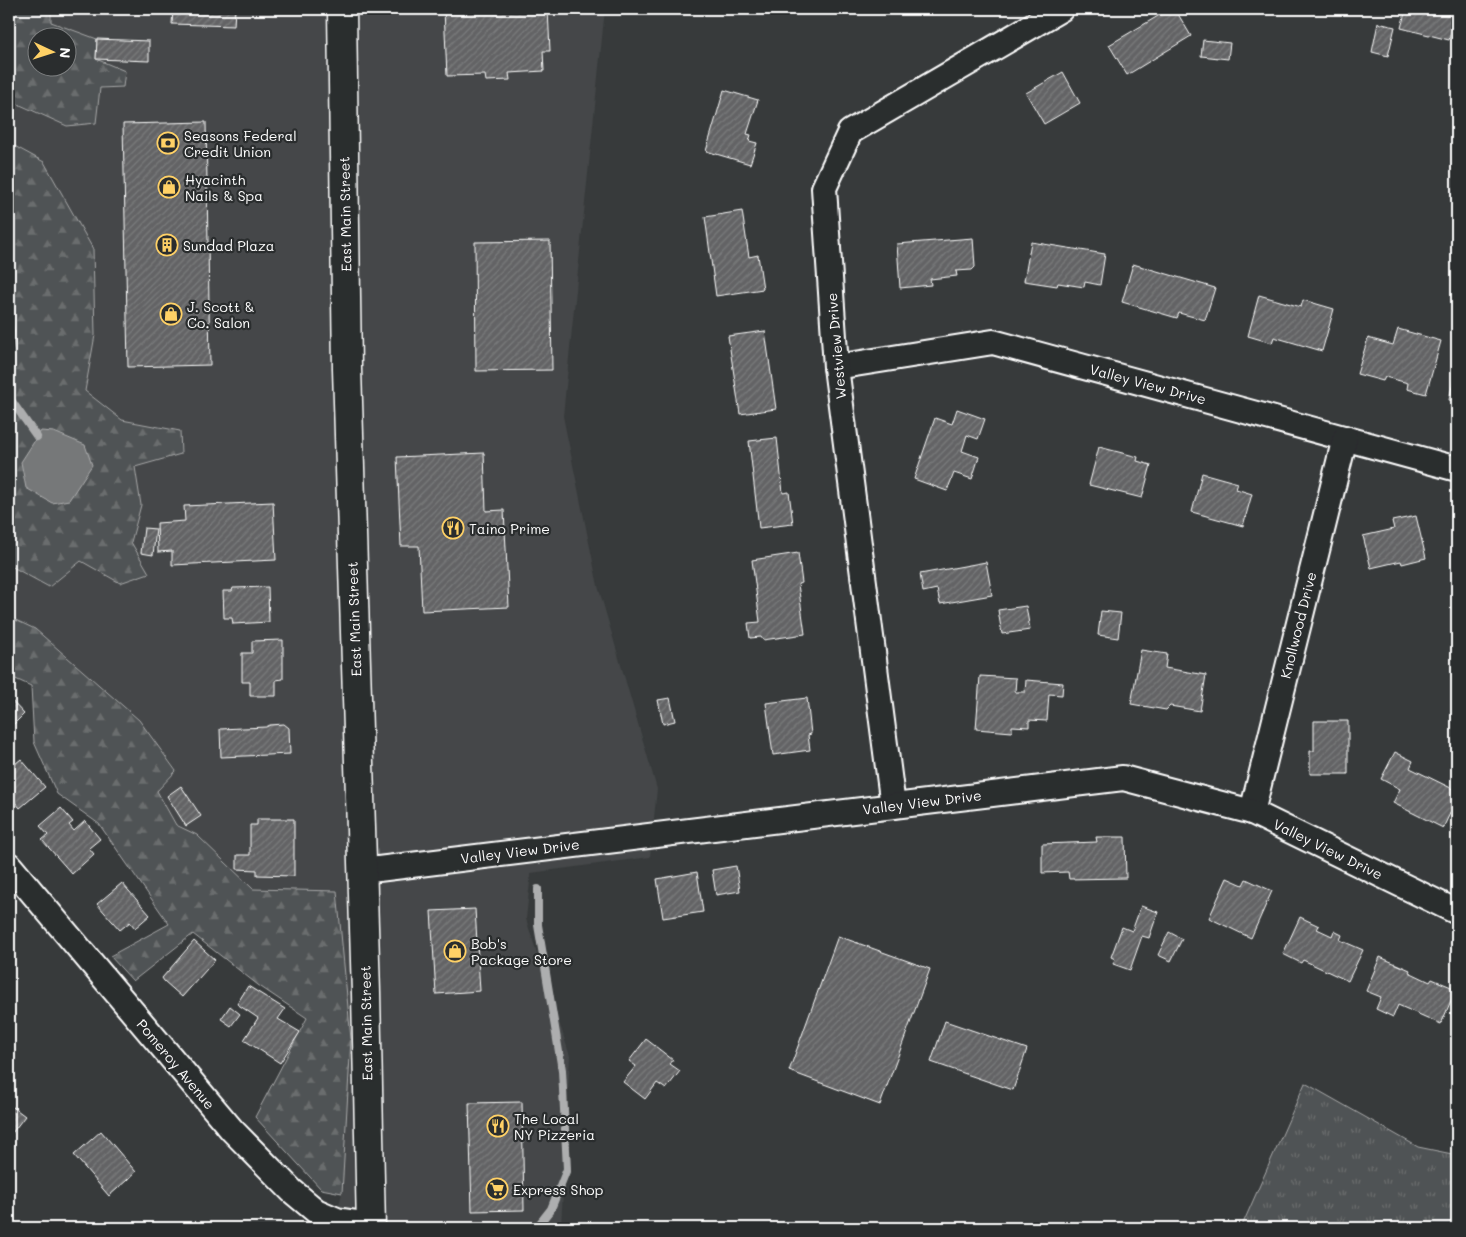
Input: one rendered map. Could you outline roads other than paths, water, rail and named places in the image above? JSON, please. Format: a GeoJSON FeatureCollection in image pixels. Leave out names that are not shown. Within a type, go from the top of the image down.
{"type":"FeatureCollection","features":[{"type":"Feature","properties":{"kind":"main road","name":"East Main Street"},"geometry":{"type":"LineString","coordinates":[[342,9],[347,368],[371,1226]]}},
{"type":"Feature","properties":{"kind":"street","name":"Westview Drive"},"geometry":{"type":"LineString","coordinates":[[892,806],[836,367],[824,188],[850,132],[1061,9]]}},
{"type":"Feature","properties":{"kind":"street","name":"Valley View Drive"},"geometry":{"type":"LineString","coordinates":[[836,367],[993,342],[1457,469]]}},
{"type":"Feature","properties":{"kind":"street","name":"Knollwood Drive"},"geometry":{"type":"LineString","coordinates":[[1252,812],[1344,438]]}},
{"type":"Feature","properties":{"kind":"street","name":"Valley View Drive"},"geometry":{"type":"LineString","coordinates":[[362,871],[1123,778],[1252,812],[1457,912]]}},
{"type":"Feature","properties":{"kind":"street","name":"Pomeroy Avenue"},"geometry":{"type":"LineString","coordinates":[[9,865],[232,1130],[292,1191],[316,1211],[337,1220],[371,1226]]}},
{"type":"Feature","properties":{"kind":"waterway"},"geometry":{"type":"LineString","coordinates":[[9,317],[11,332],[9,348]]}},
{"type":"Feature","properties":{"kind":"waterway"},"geometry":{"type":"LineString","coordinates":[[9,397],[37,437]]}},
{"type":"Feature","properties":{"kind":"waterway"},"geometry":{"type":"LineString","coordinates":[[536,1228],[551,1209],[567,1169],[562,1070],[538,925],[538,889]]}},
{"type":"Feature","properties":{"kind":"place","name":"Seasons Federal Credit Union"},"geometry":{"type":"Point","coordinates":[168,143]}},
{"type":"Feature","properties":{"kind":"place","name":"Hyacinth Nails & Spa"},"geometry":{"type":"Point","coordinates":[169,187]}},
{"type":"Feature","properties":{"kind":"place","name":"Sundad Plaza"},"geometry":{"type":"Point","coordinates":[167,245]}},
{"type":"Feature","properties":{"kind":"place","name":"J. Scott & Co. Salon"},"geometry":{"type":"Point","coordinates":[171,314]}},
{"type":"Feature","properties":{"kind":"place","name":"Taino Prime"},"geometry":{"type":"Point","coordinates":[453,528]}},
{"type":"Feature","properties":{"kind":"place","name":"Bob's Package Store"},"geometry":{"type":"Point","coordinates":[455,951]}},
{"type":"Feature","properties":{"kind":"place","name":"The Local NY Pizzeria"},"geometry":{"type":"Point","coordinates":[498,1126]}},
{"type":"Feature","properties":{"kind":"place","name":"Express Shop"},"geometry":{"type":"Point","coordinates":[497,1189]}}]}
